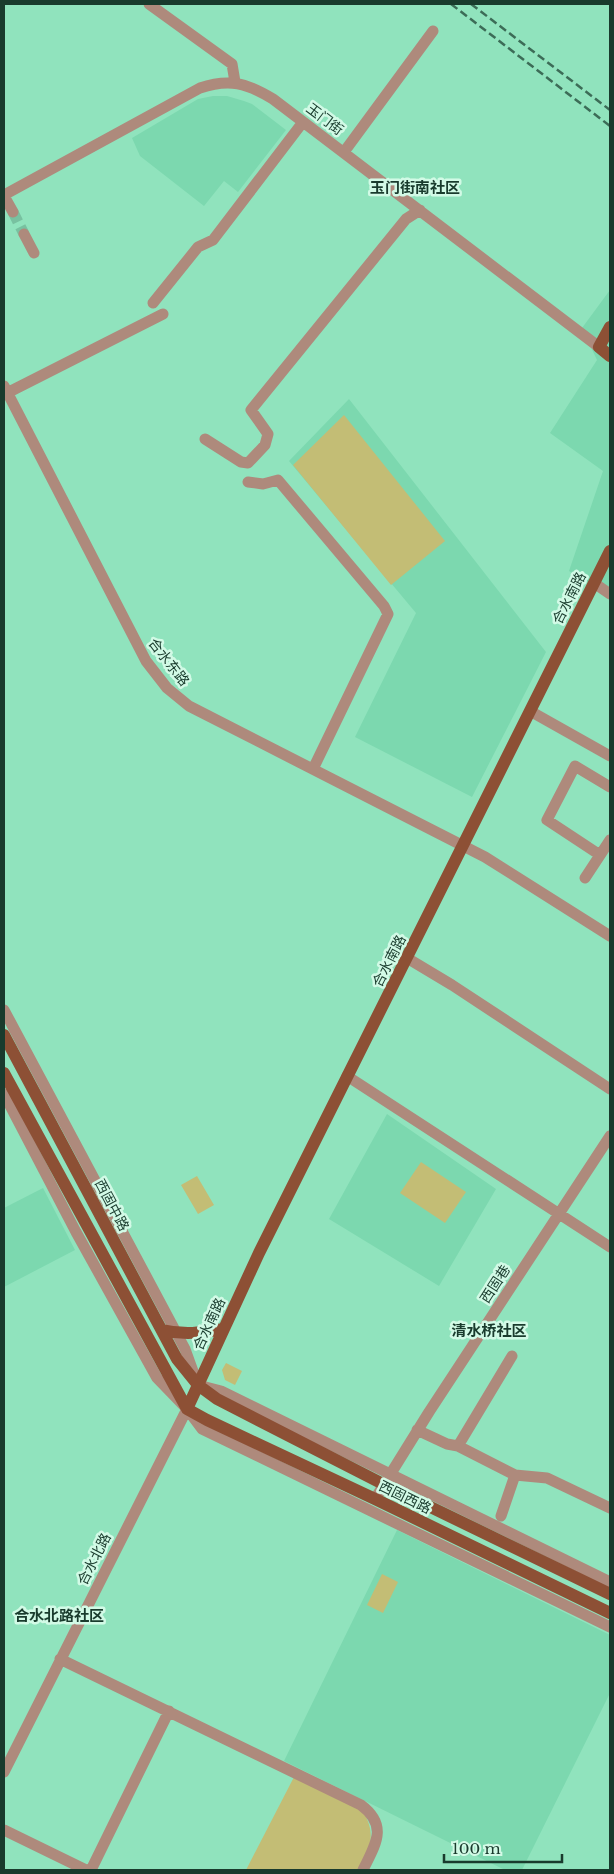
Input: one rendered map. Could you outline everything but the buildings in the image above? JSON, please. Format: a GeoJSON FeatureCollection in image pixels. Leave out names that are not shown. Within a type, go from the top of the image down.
{"type":"FeatureCollection","features":[{"type":"Feature","properties":{"kind":"main road"},"geometry":{"type":"LineString","coordinates":[[610,327],[599,347],[610,356]]}},
{"type":"Feature","properties":{"kind":"main road","name":"合水南路"},"geometry":{"type":"LineString","coordinates":[[198,1385],[259,1252],[610,551]]}},
{"type":"Feature","properties":{"kind":"main road","name":"西固中路"},"geometry":{"type":"LineString","coordinates":[[4,1035],[177,1359],[198,1385]]}},
{"type":"Feature","properties":{"kind":"main road"},"geometry":{"type":"LineString","coordinates":[[4,1073],[187,1409]]}},
{"type":"Feature","properties":{"kind":"main road"},"geometry":{"type":"LineString","coordinates":[[26,1116],[42,1107]]}},
{"type":"Feature","properties":{"kind":"main road"},"geometry":{"type":"LineString","coordinates":[[162,1330],[176,1334],[223,1330]]}},
{"type":"Feature","properties":{"kind":"main road","name":"合水北路"},"geometry":{"type":"LineString","coordinates":[[187,1409],[198,1385]]}},
{"type":"Feature","properties":{"kind":"main road","name":"西固西路"},"geometry":{"type":"LineString","coordinates":[[198,1385],[217,1400],[386,1479],[610,1594]]}},
{"type":"Feature","properties":{"kind":"main road","name":"西固西路"},"geometry":{"type":"LineString","coordinates":[[187,1409],[610,1613]]}},
{"type":"Feature","properties":{"kind":"street"},"geometry":{"type":"LineString","coordinates":[[149,4],[232,64],[235,82]]}},
{"type":"Feature","properties":{"kind":"street"},"geometry":{"type":"LineString","coordinates":[[344,152],[433,31]]}},
{"type":"Feature","properties":{"kind":"street","name":"玉门街"},"geometry":{"type":"LineString","coordinates":[[4,196],[200,88],[215,83],[235,82],[258,90],[273,98],[599,347]]}},
{"type":"Feature","properties":{"kind":"street"},"geometry":{"type":"LineString","coordinates":[[153,303],[198,247],[213,240],[303,122]]}},
{"type":"Feature","properties":{"kind":"street"},"geometry":{"type":"LineString","coordinates":[[4,196],[12,212]]}},
{"type":"Feature","properties":{"kind":"street"},"geometry":{"type":"LineString","coordinates":[[205,439],[241,462],[248,463],[265,445],[268,434],[251,410],[406,219],[420,210]]}},
{"type":"Feature","properties":{"kind":"street"},"geometry":{"type":"LineString","coordinates":[[24,234],[34,253]]}},
{"type":"Feature","properties":{"kind":"street"},"geometry":{"type":"LineString","coordinates":[[5,389],[163,314]]}},
{"type":"Feature","properties":{"kind":"street","name":"合水东路"},"geometry":{"type":"LineString","coordinates":[[5,389],[130,632],[156,674],[178,698],[189,706],[485,857],[610,936]]}},
{"type":"Feature","properties":{"kind":"street"},"geometry":{"type":"LineString","coordinates":[[248,482],[263,484],[278,480],[384,606],[388,614],[312,769]]}},
{"type":"Feature","properties":{"kind":"street"},"geometry":{"type":"LineString","coordinates":[[594,583],[610,594]]}},
{"type":"Feature","properties":{"kind":"street"},"geometry":{"type":"LineString","coordinates":[[530,711],[610,756]]}},
{"type":"Feature","properties":{"kind":"street"},"geometry":{"type":"LineString","coordinates":[[600,855],[547,820],[575,766],[610,787]]}},
{"type":"Feature","properties":{"kind":"street"},"geometry":{"type":"LineString","coordinates":[[586,878],[610,840]]}},
{"type":"Feature","properties":{"kind":"street"},"geometry":{"type":"LineString","coordinates":[[407,958],[452,985],[610,1089]]}},
{"type":"Feature","properties":{"kind":"street"},"geometry":{"type":"LineString","coordinates":[[4,1010],[185,1349],[198,1385]]}},
{"type":"Feature","properties":{"kind":"street"},"geometry":{"type":"LineString","coordinates":[[347,1076],[610,1247]]}},
{"type":"Feature","properties":{"kind":"street"},"geometry":{"type":"LineString","coordinates":[[4,1094],[76,1232],[157,1378],[187,1409],[202,1429],[610,1627]]}},
{"type":"Feature","properties":{"kind":"street","name":"西固巷"},"geometry":{"type":"LineString","coordinates":[[375,1499],[417,1430],[610,1136]]}},
{"type":"Feature","properties":{"kind":"street"},"geometry":{"type":"LineString","coordinates":[[458,1446],[512,1356]]}},
{"type":"Feature","properties":{"kind":"street","name":"合水北路"},"geometry":{"type":"LineString","coordinates":[[4,1772],[187,1409]]}},
{"type":"Feature","properties":{"kind":"street"},"geometry":{"type":"LineString","coordinates":[[417,1430],[447,1444],[458,1446],[515,1475],[548,1478],[610,1508]]}},
{"type":"Feature","properties":{"kind":"street"},"geometry":{"type":"LineString","coordinates":[[500,1516],[515,1475]]}},
{"type":"Feature","properties":{"kind":"street"},"geometry":{"type":"LineString","coordinates":[[386,1479],[610,1582]]}},
{"type":"Feature","properties":{"kind":"street"},"geometry":{"type":"LineString","coordinates":[[60,1658],[361,1805],[371,1812],[378,1828],[378,1837],[363,1870]]}},
{"type":"Feature","properties":{"kind":"street"},"geometry":{"type":"LineString","coordinates":[[91,1870],[169,1711]]}},
{"type":"Feature","properties":{"kind":"street"},"geometry":{"type":"LineString","coordinates":[[4,1830],[86,1870]]}},
{"type":"Feature","properties":{"kind":"shaded area"},"geometry":{"type":"Polygon","coordinates":[[[227,96],[252,104],[286,130],[238,192],[224,181],[204,206],[140,156],[132,138],[198,99],[227,96]]]}},
{"type":"Feature","properties":{"kind":"shaded area"},"geometry":{"type":"Polygon","coordinates":[[[610,290],[610,596],[569,571],[603,471],[550,433],[597,360],[582,328],[610,290]]]}},
{"type":"Feature","properties":{"kind":"shaded area"},"geometry":{"type":"Polygon","coordinates":[[[349,399],[546,652],[472,797],[355,737],[416,613],[289,461],[349,399]]]}},
{"type":"Feature","properties":{"kind":"shaded area"},"geometry":{"type":"Polygon","coordinates":[[[344,415],[445,541],[391,585],[293,465],[344,415]]]}},
{"type":"Feature","properties":{"kind":"shaded area"},"geometry":{"type":"Polygon","coordinates":[[[387,1114],[496,1189],[439,1286],[329,1219],[387,1114]]]}},
{"type":"Feature","properties":{"kind":"shaded area"},"geometry":{"type":"Polygon","coordinates":[[[421,1162],[466,1192],[445,1223],[400,1193],[421,1162]]]}},
{"type":"Feature","properties":{"kind":"shaded area"},"geometry":{"type":"Polygon","coordinates":[[[197,1176],[214,1205],[198,1214],[181,1185],[197,1176]]]}},
{"type":"Feature","properties":{"kind":"shaded area"},"geometry":{"type":"Polygon","coordinates":[[[43,1188],[75,1250],[4,1287],[4,1208],[43,1188]]]}},
{"type":"Feature","properties":{"kind":"shaded area"},"geometry":{"type":"Polygon","coordinates":[[[226,1363],[242,1371],[235,1385],[225,1380],[222,1370],[226,1363]]]}},
{"type":"Feature","properties":{"kind":"shaded area"},"geometry":{"type":"Polygon","coordinates":[[[397,1530],[610,1635],[610,1693],[522,1870],[505,1870],[284,1761],[397,1530]]]}},
{"type":"Feature","properties":{"kind":"shaded area"},"geometry":{"type":"Polygon","coordinates":[[[382,1574],[398,1582],[383,1613],[367,1605],[382,1574]]]}},
{"type":"Feature","properties":{"kind":"shaded area"},"geometry":{"type":"Polygon","coordinates":[[[294,1777],[363,1811],[371,1835],[369,1848],[358,1870],[246,1870],[294,1777]]]}},
{"type":"Feature","properties":{"kind":"tunnel"},"geometry":{"type":"LineString","coordinates":[[13,212],[24,234]]}},
{"type":"Feature","properties":{"kind":"railway"},"geometry":{"type":"LineString","coordinates":[[451,4],[610,126]]}},
{"type":"Feature","properties":{"kind":"railway"},"geometry":{"type":"LineString","coordinates":[[471,4],[610,110]]}},
{"type":"Feature","properties":{"kind":"district","name":"玉门街南社区"},"geometry":{"type":"Point","coordinates":[415,188]}},
{"type":"Feature","properties":{"kind":"district","name":"清水桥社区"},"geometry":{"type":"Point","coordinates":[489,1331]}},
{"type":"Feature","properties":{"kind":"district","name":"合水北路社区"},"geometry":{"type":"Point","coordinates":[59,1616]}}]}
